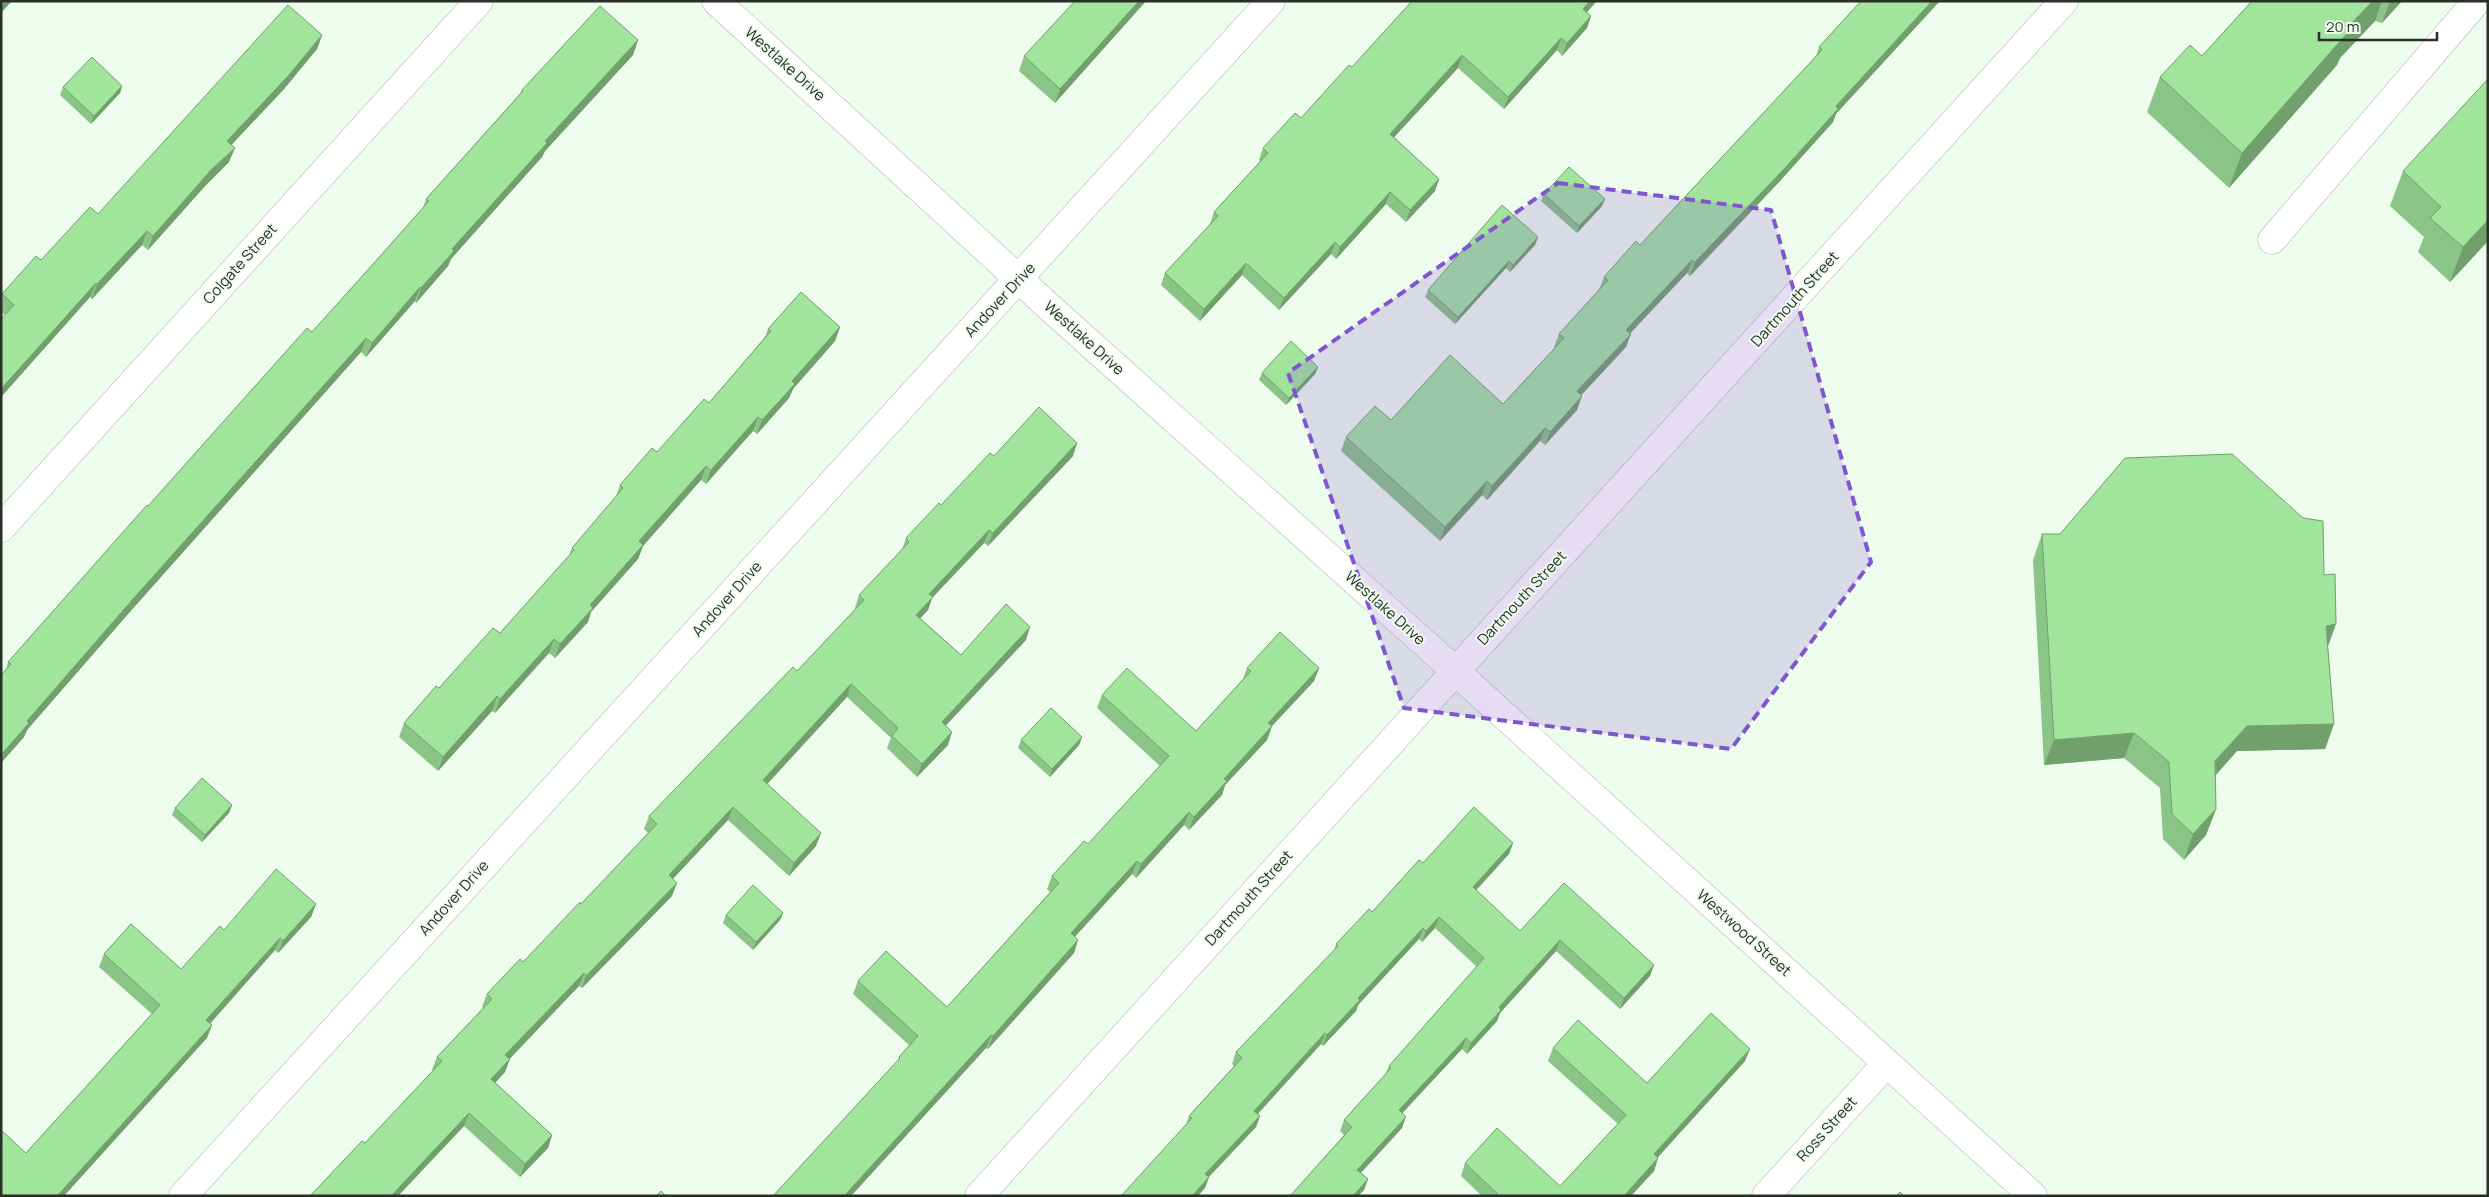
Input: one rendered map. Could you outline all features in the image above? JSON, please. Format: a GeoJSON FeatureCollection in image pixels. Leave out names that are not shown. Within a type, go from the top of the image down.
{"type":"FeatureCollection","features":[{"type":"Feature","properties":{"kind":"street","name":"Colgate Street"},"geometry":{"type":"LineString","coordinates":[[1,528],[479,1]]}},
{"type":"Feature","properties":{"kind":"street","name":"Westlake Drive"},"geometry":{"type":"LineString","coordinates":[[716,1],[1021,279],[1048,306],[1455,671]]}},
{"type":"Feature","properties":{"kind":"street","name":"Andover Drive"},"geometry":{"type":"LineString","coordinates":[[183,1196],[1021,279],[1271,1]]}},
{"type":"Feature","properties":{"kind":"street","name":"Dartmouth Street"},"geometry":{"type":"LineString","coordinates":[[979,1196],[1455,671],[1634,477],[2064,1]]}},
{"type":"Feature","properties":{"kind":"street"},"geometry":{"type":"LineString","coordinates":[[2272,240],[2477,1]]}},
{"type":"Feature","properties":{"kind":"street","name":"Westwood Street"},"geometry":{"type":"LineString","coordinates":[[1455,671],[2033,1196]]}},
{"type":"Feature","properties":{"kind":"street","name":"Ross Street"},"geometry":{"type":"LineString","coordinates":[[1766,1196],[1887,1063]]}},
{"type":"Feature","properties":{"kind":"highlighted area"},"geometry":{"type":"Polygon","coordinates":[[[1558,183],[1771,210],[1871,562],[1731,749],[1404,708],[1288,373],[1558,183]]]}},
{"type":"Feature","properties":{"kind":"building"},"geometry":{"type":"Polygon","coordinates":[[[1075,1],[1139,1],[1060,89],[1024,56],[1075,1]]]}},
{"type":"Feature","properties":{"kind":"building"},"geometry":{"type":"Polygon","coordinates":[[[1412,1],[1590,1],[1583,9],[1591,16],[1567,43],[1561,38],[1508,97],[1462,55],[1390,134],[1439,179],[1410,210],[1390,192],[1340,247],[1335,242],[1284,298],[1246,263],[1204,309],[1165,273],[1218,216],[1214,212],[1268,153],[1263,148],[1295,113],[1301,118],[1349,65],[1352,67],[1412,1]]]}},
{"type":"Feature","properties":{"kind":"building"},"geometry":{"type":"Polygon","coordinates":[[[1861,1],[1932,1],[1836,106],[1838,109],[1785,168],[1695,262],[1692,260],[1626,330],[1631,334],[1577,391],[1582,396],[1550,432],[1545,428],[1492,486],[1487,481],[1445,527],[1346,437],[1375,406],[1391,420],[1450,355],[1503,404],[1564,338],[1559,334],[1608,280],[1604,277],[1636,241],[1640,245],[1822,50],[1819,47],[1861,1]]]}},
{"type":"Feature","properties":{"kind":"building"},"geometry":{"type":"Polygon","coordinates":[[[2252,1],[2373,1],[2347,28],[2350,30],[2242,153],[2160,77],[2190,45],[2202,56],[2252,1]]]}},
{"type":"Feature","properties":{"kind":"building"},"geometry":{"type":"Polygon","coordinates":[[[288,5],[322,35],[289,75],[227,141],[235,148],[211,170],[153,236],[147,231],[96,283],[1,389],[1,319],[14,305],[2,294],[36,256],[41,260],[90,207],[98,214],[288,5]]]}},
{"type":"Feature","properties":{"kind":"building"},"geometry":{"type":"Polygon","coordinates":[[[600,6],[638,40],[545,141],[547,143],[452,249],[454,251],[372,343],[366,338],[133,599],[27,721],[29,723],[1,755],[1,675],[11,664],[8,662],[307,328],[312,332],[429,201],[426,199],[522,90],[600,6]]]}},
{"type":"Feature","properties":{"kind":"building"},"geometry":{"type":"Polygon","coordinates":[[[92,57],[122,86],[94,116],[63,87],[92,57]]]}},
{"type":"Feature","properties":{"kind":"building"},"geometry":{"type":"Polygon","coordinates":[[[2488,79],[2488,220],[2463,247],[2430,218],[2441,207],[2403,171],[2488,79]]]}},
{"type":"Feature","properties":{"kind":"building"},"geometry":{"type":"Polygon","coordinates":[[[1569,167],[1605,199],[1579,226],[1544,194],[1569,167]]]}},
{"type":"Feature","properties":{"kind":"building"},"geometry":{"type":"Polygon","coordinates":[[[1502,205],[1538,237],[1513,265],[1509,261],[1458,317],[1428,290],[1502,205]]]}},
{"type":"Feature","properties":{"kind":"building"},"geometry":{"type":"Polygon","coordinates":[[[801,292],[840,327],[792,381],[795,384],[762,420],[758,417],[711,470],[706,466],[639,541],[643,545],[590,605],[593,608],[560,644],[554,639],[500,699],[497,696],[443,757],[404,723],[436,686],[439,688],[493,628],[500,633],[574,550],[572,548],[623,488],[620,485],[652,448],[657,452],[704,399],[709,403],[771,331],[768,329],[801,292]]]}},
{"type":"Feature","properties":{"kind":"building"},"geometry":{"type":"Polygon","coordinates":[[[1291,341],[1318,367],[1289,398],[1262,373],[1291,341]]]}},
{"type":"Feature","properties":{"kind":"building"},"geometry":{"type":"Polygon","coordinates":[[[1039,407],[1077,443],[993,533],[989,530],[929,594],[933,597],[916,615],[961,655],[1006,604],[1030,627],[942,722],[952,732],[922,764],[892,736],[898,728],[851,684],[763,780],[821,833],[794,863],[733,807],[669,875],[677,883],[586,976],[584,973],[505,1055],[510,1059],[491,1079],[552,1135],[525,1164],[469,1113],[391,1196],[310,1196],[362,1141],[365,1143],[442,1061],[437,1057],[492,999],[487,994],[520,959],[523,962],[580,902],[581,904],[657,824],[649,816],[793,667],[797,671],[864,600],[859,595],[909,542],[906,538],[939,503],[941,505],[990,453],[994,456],[1039,407]]]}},
{"type":"Feature","properties":{"kind":"building"},"geometry":{"type":"Polygon","coordinates":[[[2232,454],[2303,518],[2323,521],[2324,575],[2335,574],[2336,624],[2326,626],[2334,724],[2247,726],[2215,761],[2216,809],[2193,834],[2172,814],[2169,762],[2134,733],[2054,740],[2042,534],[2060,534],[2125,458],[2232,454]]]}},
{"type":"Feature","properties":{"kind":"building"},"geometry":{"type":"Polygon","coordinates":[[[1280,632],[1319,668],[1268,723],[1272,726],[1224,779],[1227,781],[1194,817],[1189,812],[1141,864],[1137,861],[1071,933],[1078,940],[993,1036],[991,1035],[844,1196],[773,1196],[918,1036],[858,981],[886,951],[947,1007],[1059,883],[1052,876],[1084,841],[1088,844],[1169,756],[1102,695],[1127,668],[1196,731],[1251,671],[1247,668],[1280,632]]]}},
{"type":"Feature","properties":{"kind":"building"},"geometry":{"type":"Polygon","coordinates":[[[1051,708],[1082,737],[1052,769],[1021,740],[1051,708]]]}},
{"type":"Feature","properties":{"kind":"building"},"geometry":{"type":"Polygon","coordinates":[[[202,778],[232,805],[205,835],[175,808],[202,778]]]}},
{"type":"Feature","properties":{"kind":"building"},"geometry":{"type":"Polygon","coordinates":[[[1474,807],[1513,843],[1473,887],[1520,931],[1564,883],[1654,965],[1624,998],[1560,940],[1499,1007],[1501,1010],[1471,1043],[1466,1038],[1399,1110],[1406,1117],[1357,1170],[1368,1179],[1353,1196],[1290,1196],[1352,1127],[1344,1120],[1391,1068],[1389,1066],[1484,958],[1439,917],[1426,931],[1423,928],[1358,998],[1360,1000],[1327,1035],[1325,1033],[1254,1111],[1260,1116],[1205,1174],[1209,1177],[1192,1196],[1121,1196],[1192,1118],[1189,1116],[1242,1058],[1236,1052],[1338,946],[1336,944],[1369,909],[1372,912],[1419,860],[1423,863],[1474,807]]]}},
{"type":"Feature","properties":{"kind":"building"},"geometry":{"type":"Polygon","coordinates":[[[276,869],[316,904],[283,941],[280,938],[206,1020],[212,1025],[57,1196],[1,1196],[1,1130],[26,1153],[160,1005],[104,954],[131,924],[181,969],[220,926],[224,930],[276,869]]]}},
{"type":"Feature","properties":{"kind":"building"},"geometry":{"type":"Polygon","coordinates":[[[753,885],[783,913],[756,942],[726,915],[753,885]]]}},
{"type":"Feature","properties":{"kind":"building"},"geometry":{"type":"Polygon","coordinates":[[[1711,1013],[1750,1049],[1654,1154],[1658,1158],[1624,1196],[1500,1196],[1465,1163],[1497,1128],[1560,1186],[1626,1115],[1553,1048],[1578,1020],[1647,1083],[1711,1013]]]}},
{"type":"Feature","properties":{"kind":"building"},"geometry":{"type":"Polygon","coordinates":[[[661,1191],[666,1196],[656,1196],[661,1191]]]}},
{"type":"Feature","properties":{"kind":"building"},"geometry":{"type":"Polygon","coordinates":[[[1900,1192],[1904,1196],[1896,1196],[1900,1192]]]}}]}
